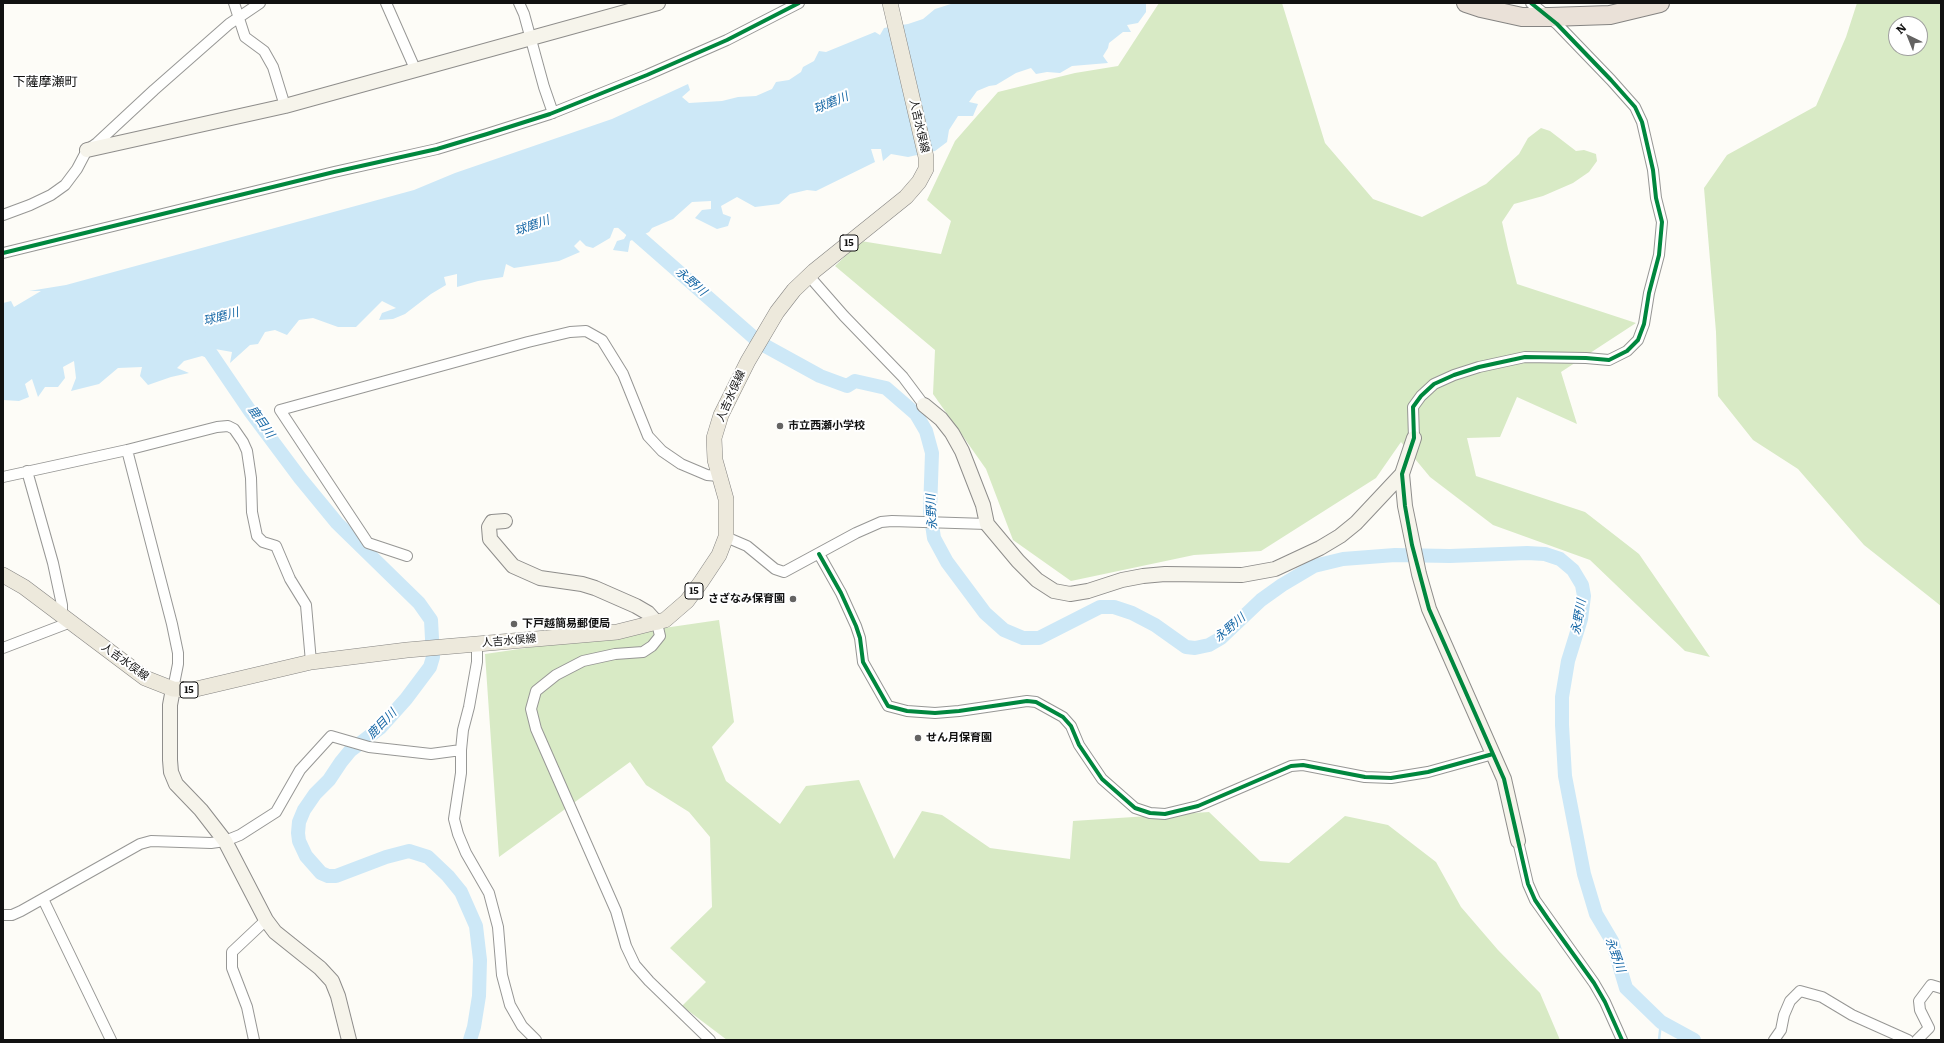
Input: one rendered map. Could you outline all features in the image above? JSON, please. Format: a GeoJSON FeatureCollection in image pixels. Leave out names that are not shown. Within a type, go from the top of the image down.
{"type":"FeatureCollection","features":[{"type":"Feature","properties":{"kind":"highway"},"geometry":{"type":"LineString","coordinates":[[1466,3],[1481,8],[1522,17],[1610,15],[1650,5]]}},
{"type":"Feature","properties":{"kind":"main road","name":"人吉水俣線"},"geometry":{"type":"LineString","coordinates":[[3,575],[24,587],[145,678],[173,689],[192,690],[311,662],[407,650],[617,632],[657,624],[665,620],[687,600],[718,555],[726,538],[726,500],[715,460],[714,438],[721,415],[767,328],[794,290],[906,197],[919,182],[926,169],[926,157],[890,3]]}},
{"type":"Feature","properties":{"kind":"street"},"geometry":{"type":"LineString","coordinates":[[234,3],[245,37],[264,51],[273,66],[285,106]]}},
{"type":"Feature","properties":{"kind":"street"},"geometry":{"type":"LineString","coordinates":[[3,215],[51,195],[64,184],[77,169],[87,150],[97,143],[229,24],[260,3]]}},
{"type":"Feature","properties":{"kind":"street"},"geometry":{"type":"LineString","coordinates":[[386,3],[416,70]]}},
{"type":"Feature","properties":{"kind":"street"},"geometry":{"type":"LineString","coordinates":[[519,3],[524,14],[530,40],[553,113]]}},
{"type":"Feature","properties":{"kind":"street"},"geometry":{"type":"LineString","coordinates":[[87,150],[285,106],[530,40],[658,3]]}},
{"type":"Feature","properties":{"kind":"street"},"geometry":{"type":"LineString","coordinates":[[3,253],[334,172],[430,151],[553,113],[612,90],[699,52],[799,3]]}},
{"type":"Feature","properties":{"kind":"street"},"geometry":{"type":"LineString","coordinates":[[1531,3],[1550,17],[1635,107],[1642,122],[1654,170],[1656,198],[1662,222],[1659,255],[1649,293],[1644,324],[1638,340],[1628,351],[1609,360],[1525,357],[1479,367],[1454,375],[1434,384],[1421,396],[1413,407],[1414,438],[1402,474],[1405,506],[1412,545],[1429,609],[1504,780],[1528,884],[1535,900],[1594,983],[1622,1040]]}},
{"type":"Feature","properties":{"kind":"street"},"geometry":{"type":"LineString","coordinates":[[809,276],[844,316],[903,377],[924,405],[941,419],[952,433],[962,451],[983,505],[987,524],[1018,561],[1037,580],[1054,591],[1070,594],[1088,592],[1122,580],[1165,574],[1242,575],[1275,569],[1320,548],[1340,536],[1356,523],[1402,474]]}},
{"type":"Feature","properties":{"kind":"street"},"geometry":{"type":"LineString","coordinates":[[407,556],[368,544],[280,410],[528,342],[570,332],[586,331],[602,340],[623,374],[648,436],[662,451],[681,464],[707,475],[719,476]]}},
{"type":"Feature","properties":{"kind":"street"},"geometry":{"type":"LineString","coordinates":[[3,477],[127,450],[217,427],[228,426],[234,429],[244,442],[247,451],[251,478],[252,512],[257,536],[263,542],[276,546],[290,578],[306,606],[311,662]]}},
{"type":"Feature","properties":{"kind":"street"},"geometry":{"type":"LineString","coordinates":[[127,450],[169,611],[178,654],[178,664],[170,705],[171,772],[176,784],[201,810],[225,841],[266,920],[286,942],[320,968],[332,981],[338,996],[349,1040]]}},
{"type":"Feature","properties":{"kind":"street"},"geometry":{"type":"LineString","coordinates":[[3,648],[66,619],[53,563],[27,472]]}},
{"type":"Feature","properties":{"kind":"street"},"geometry":{"type":"LineString","coordinates":[[505,521],[492,522],[489,527],[490,539],[512,566],[540,578],[582,584],[595,588],[636,606],[648,613],[657,624],[660,636],[652,646],[643,652],[615,654],[583,661],[556,675],[536,691],[531,709],[536,729],[616,910],[626,946],[635,965],[649,982],[710,1040]]}},
{"type":"Feature","properties":{"kind":"street"},"geometry":{"type":"LineString","coordinates":[[726,538],[747,546],[774,569],[784,572],[856,533],[881,522],[987,524]]}},
{"type":"Feature","properties":{"kind":"street"},"geometry":{"type":"LineString","coordinates":[[819,554],[841,593],[856,626],[860,638],[863,662],[888,706],[907,711],[935,713],[1027,701],[1036,702],[1063,716],[1071,726],[1079,746],[1102,779],[1135,808],[1150,813],[1165,814],[1198,806],[1291,766],[1304,765],[1365,778],[1391,778],[1428,772],[1493,754]]}},
{"type":"Feature","properties":{"kind":"street"},"geometry":{"type":"LineString","coordinates":[[477,644],[477,662],[469,707],[463,730],[461,773],[454,819],[458,834],[466,853],[489,894],[498,927],[502,976],[510,1005],[522,1026],[536,1040]]}},
{"type":"Feature","properties":{"kind":"street"},"geometry":{"type":"LineString","coordinates":[[3,915],[12,915],[43,899],[140,844],[151,841],[211,843],[225,841],[240,835],[276,812],[300,770],[331,736],[369,747],[431,754],[461,750]]}},
{"type":"Feature","properties":{"kind":"street"},"geometry":{"type":"LineString","coordinates":[[43,899],[111,1040]]}},
{"type":"Feature","properties":{"kind":"street"},"geometry":{"type":"LineString","coordinates":[[254,1040],[247,1007],[232,968],[232,952],[266,920]]}},
{"type":"Feature","properties":{"kind":"street"},"geometry":{"type":"LineString","coordinates":[[1917,1040],[1929,1028],[1920,1010],[1919,1002],[1931,985],[1941,988]]}},
{"type":"Feature","properties":{"kind":"street"},"geometry":{"type":"LineString","coordinates":[[1774,1040],[1781,1030],[1790,1001],[1800,991],[1822,997],[1852,1015],[1908,1040]]}},
{"type":"Feature","properties":{"kind":"green space"},"geometry":{"type":"Polygon","coordinates":[[[1159,3],[1282,3],[1325,143],[1373,199],[1422,217],[1486,184],[1519,154],[1528,138],[1541,128],[1550,131],[1576,151],[1584,150],[1596,154],[1597,161],[1589,172],[1573,183],[1543,196],[1514,204],[1502,222],[1508,249],[1517,284],[1636,323],[1561,372],[1577,424],[1517,397],[1500,437],[1467,438],[1476,476],[1585,512],[1639,554],[1710,657],[1685,651],[1590,560],[1493,525],[1430,477],[1401,442],[1376,478],[1261,551],[1194,555],[1071,581],[1013,540],[986,469],[933,394],[935,350],[835,266],[861,241],[941,254],[951,221],[927,200],[955,141],[998,92],[1075,73],[1118,66],[1159,3]]]}},
{"type":"Feature","properties":{"kind":"green space"},"geometry":{"type":"Polygon","coordinates":[[[1857,3],[1941,3],[1941,606],[1864,545],[1798,469],[1753,440],[1718,396],[1716,332],[1704,188],[1727,155],[1816,106],[1846,37],[1857,3]]]}},
{"type":"Feature","properties":{"kind":"green space"},"geometry":{"type":"Polygon","coordinates":[[[719,620],[734,722],[712,747],[726,781],[780,824],[806,786],[859,780],[894,859],[922,811],[942,815],[990,848],[1070,859],[1073,821],[1209,812],[1260,861],[1289,863],[1345,816],[1388,825],[1436,862],[1461,907],[1498,950],[1540,993],[1560,1040],[727,1040],[682,1006],[706,982],[670,948],[712,907],[710,837],[689,812],[646,785],[630,762],[499,857],[485,654],[719,620]]]}},
{"type":"Feature","properties":{"kind":"water","name":"球磨川"},"geometry":{"type":"Polygon","coordinates":[[[954,3],[1146,3],[1146,12],[1138,23],[1127,25],[1131,32],[1123,32],[1109,43],[1103,56],[1108,63],[1072,66],[1060,73],[1047,72],[1036,74],[1031,68],[1016,73],[996,85],[977,91],[969,102],[978,104],[973,116],[958,116],[949,130],[947,142],[935,151],[908,157],[891,154],[883,161],[881,149],[871,149],[875,162],[816,191],[807,190],[790,194],[779,204],[755,207],[737,197],[721,206],[723,214],[731,217],[728,226],[717,229],[695,218],[702,210],[711,209],[711,201],[692,202],[673,219],[652,228],[649,232],[630,241],[628,252],[613,250],[617,241],[624,239],[631,227],[614,228],[610,238],[593,248],[586,246],[580,240],[574,246],[580,252],[559,261],[514,268],[506,264],[503,277],[478,281],[457,287],[457,274],[444,277],[446,285],[431,294],[405,314],[393,319],[379,320],[382,313],[396,308],[382,301],[356,327],[338,327],[313,318],[299,320],[287,335],[275,330],[265,332],[258,344],[250,345],[230,363],[232,352],[215,349],[210,359],[202,356],[184,361],[177,368],[189,373],[171,377],[148,385],[140,376],[142,367],[118,368],[99,384],[71,391],[76,378],[74,361],[63,367],[65,378],[58,387],[45,387],[38,397],[32,379],[25,384],[29,397],[19,401],[3,400],[3,303],[11,301],[14,307],[41,291],[29,291],[66,285],[414,190],[455,173],[612,119],[688,84],[690,90],[682,97],[689,103],[722,101],[738,97],[756,96],[772,89],[776,82],[789,80],[801,72],[803,67],[814,61],[819,51],[826,52],[875,32],[880,35],[884,28],[908,24],[923,19],[935,9],[954,3]]]}},
{"type":"Feature","properties":{"kind":"waterway","name":"永野川"},"geometry":{"type":"LineString","coordinates":[[614,215],[760,343],[820,376],[847,386],[855,381],[886,388],[916,414],[926,431],[932,453],[930,511],[934,538],[947,562],[985,613],[1004,630],[1023,638],[1039,638],[1100,607],[1114,607],[1132,613],[1155,625],[1186,647],[1195,648],[1209,645],[1221,638],[1261,600],[1282,585],[1314,566],[1343,559],[1395,555],[1450,556],[1527,553],[1545,554],[1560,559],[1573,570],[1582,585],[1584,596],[1581,619],[1568,661],[1562,697],[1565,776],[1584,874],[1596,914],[1612,941],[1626,988],[1661,1022],[1694,1040]]}},
{"type":"Feature","properties":{"kind":"waterway","name":"鹿目川"},"geometry":{"type":"LineString","coordinates":[[201,339],[250,411],[300,478],[337,523],[419,603],[431,620],[433,657],[430,667],[406,699],[380,728],[350,751],[329,780],[315,794],[304,810],[299,822],[298,833],[299,841],[306,856],[321,873],[328,876],[336,876],[386,857],[409,851],[428,857],[448,876],[461,892],[476,926],[480,960],[479,996],[474,1027],[470,1040]]}},
{"type":"Feature","properties":{"kind":"waterway"},"geometry":{"type":"LineString","coordinates":[[1659,1040],[1661,1022]]}},
{"type":"Feature","properties":{"kind":"cycle path"},"geometry":{"type":"LineString","coordinates":[[3,253],[334,172],[437,149],[487,134],[550,114],[647,75],[727,40],[799,3]]}},
{"type":"Feature","properties":{"kind":"cycle path"},"geometry":{"type":"LineString","coordinates":[[1531,3],[1557,24],[1611,80],[1635,107],[1642,122],[1653,170],[1656,198],[1662,222],[1659,255],[1649,293],[1644,324],[1638,340],[1627,351],[1609,360],[1525,357],[1479,367],[1454,375],[1434,384],[1421,396],[1413,407],[1414,438],[1402,474],[1405,506],[1412,545],[1429,609],[1504,779],[1528,884],[1535,900],[1594,983],[1605,1002],[1622,1040]]}},
{"type":"Feature","properties":{"kind":"cycle path"},"geometry":{"type":"LineString","coordinates":[[819,554],[841,593],[856,626],[860,638],[863,662],[888,706],[907,711],[935,713],[1027,701],[1036,702],[1063,717],[1071,726],[1079,745],[1102,779],[1135,808],[1150,813],[1165,814],[1198,806],[1291,766],[1303,765],[1365,777],[1391,778],[1428,772],[1493,754]]}},
{"type":"Feature","properties":{"kind":"place","name":"市立西瀬小学校"},"geometry":{"type":"Point","coordinates":[780,426]}},
{"type":"Feature","properties":{"kind":"place","name":"さざなみ保育園"},"geometry":{"type":"Point","coordinates":[793,599]}},
{"type":"Feature","properties":{"kind":"place","name":"下戸越簡易郵便局"},"geometry":{"type":"Point","coordinates":[514,624]}},
{"type":"Feature","properties":{"kind":"place","name":"せん月保育園"},"geometry":{"type":"Point","coordinates":[918,738]}},
{"type":"Feature","properties":{"kind":"district","name":"下薩摩瀬町"},"geometry":{"type":"Point","coordinates":[45,82]}}]}
